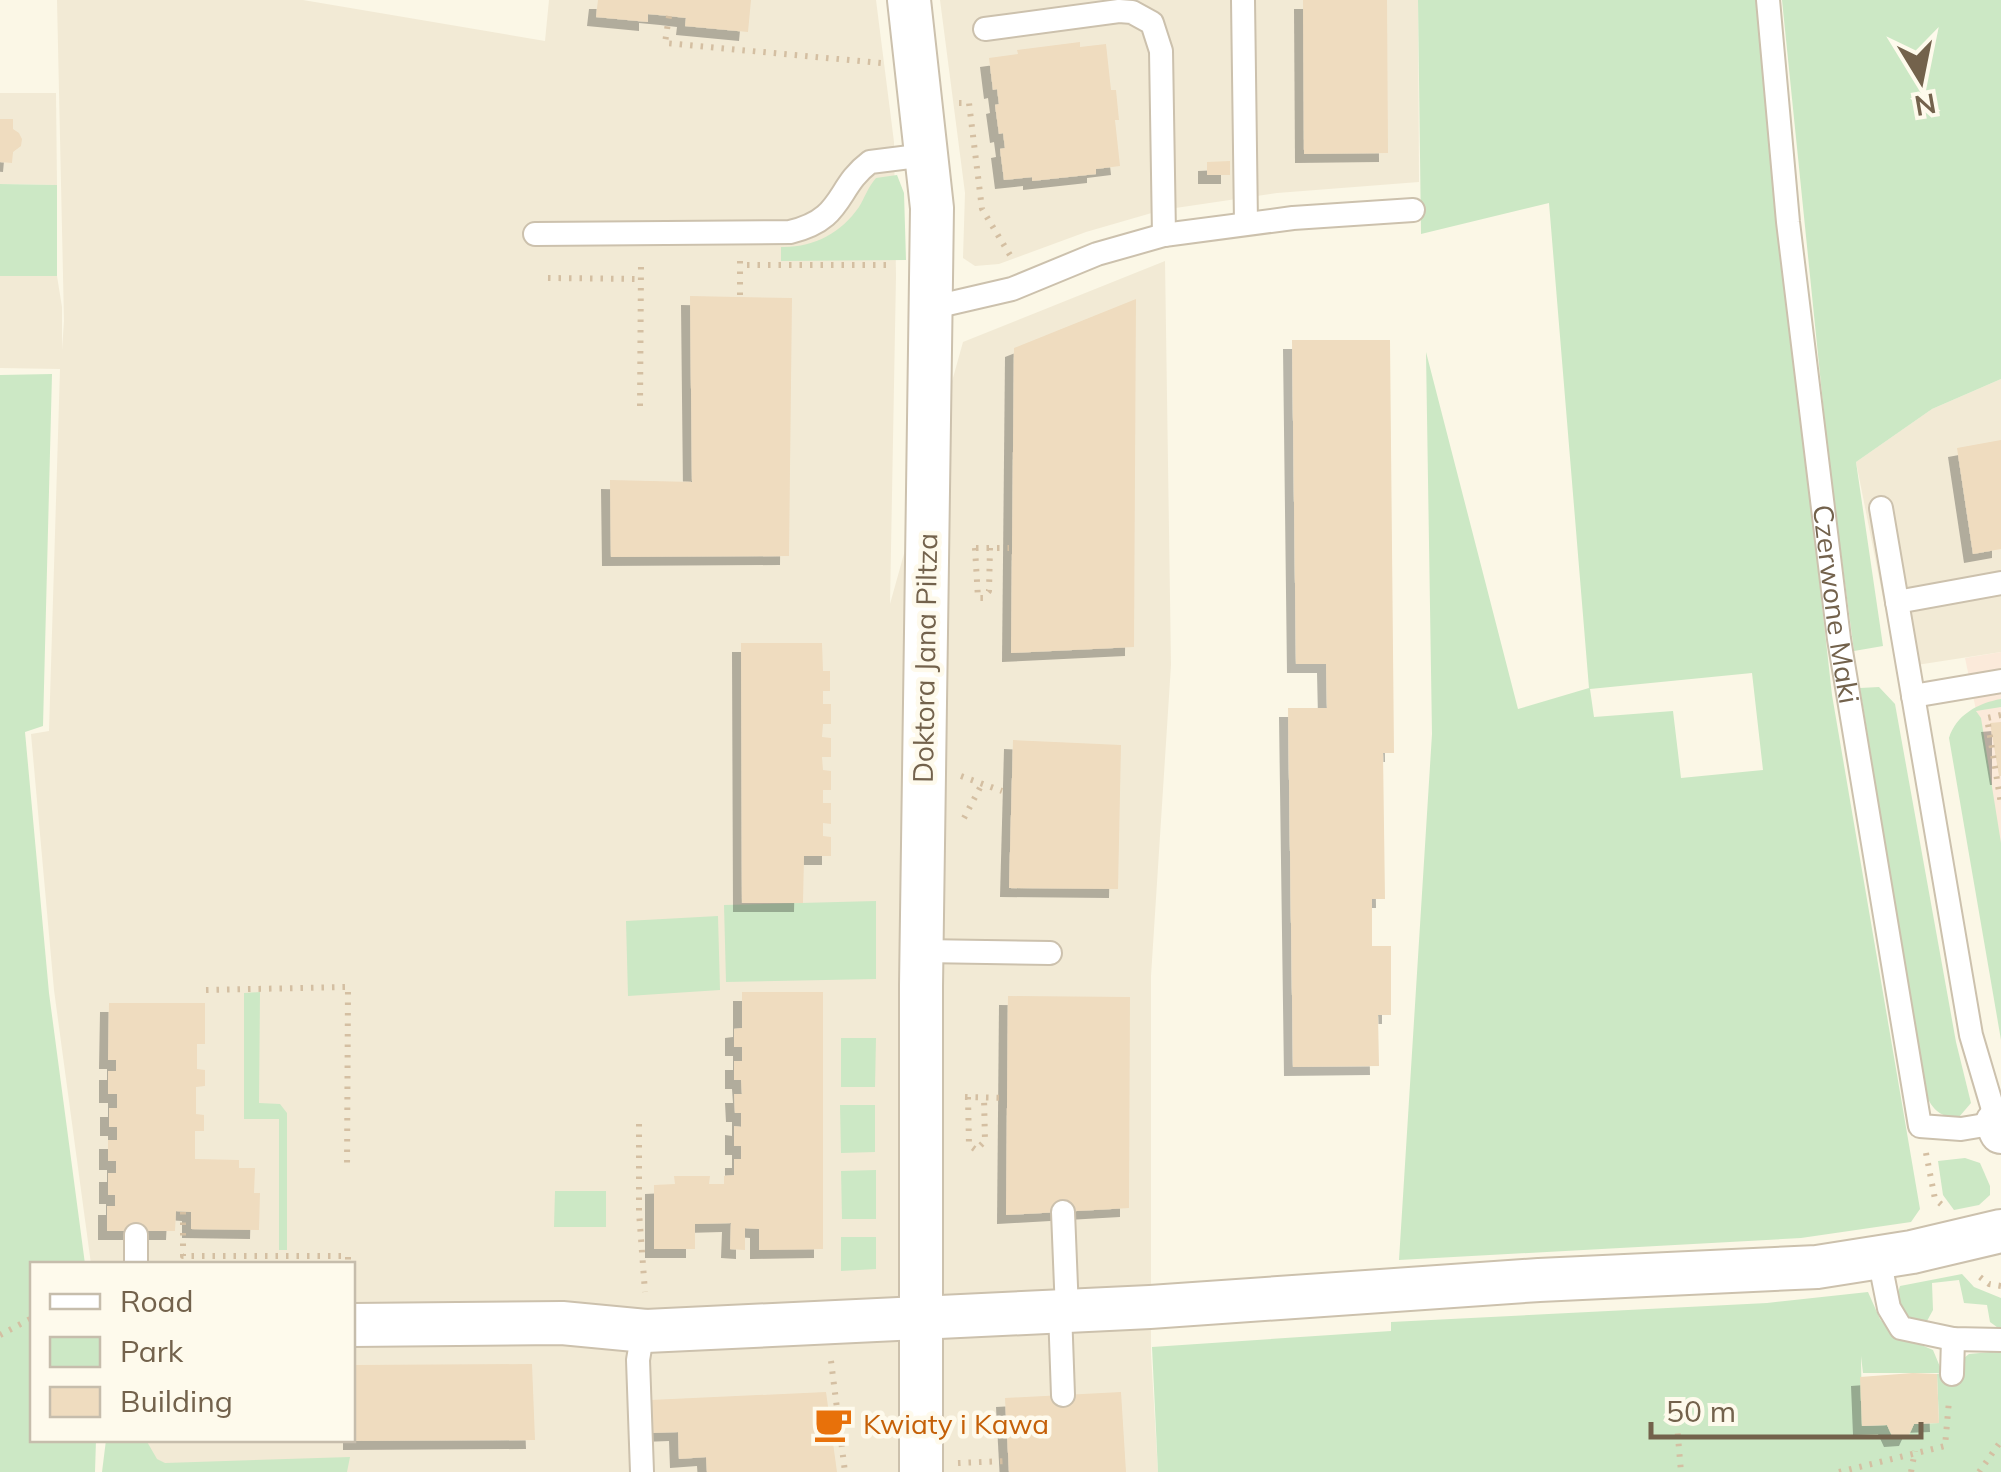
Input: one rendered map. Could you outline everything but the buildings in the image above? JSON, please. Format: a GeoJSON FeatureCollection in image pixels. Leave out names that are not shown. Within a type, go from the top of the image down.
{"type":"FeatureCollection","features":[{"type":"Feature","properties":{"kind":"street","name":"Doktora Jana Piltza"},"geometry":{"type":"LineString","coordinates":[[908,0],[932,208],[920,1317],[939,1468]]}},
{"type":"Feature","properties":{"kind":"street"},"geometry":{"type":"LineString","coordinates":[[355,1324],[577,1323],[644,1330],[1150,1307],[1539,1280],[1747,1272],[1879,1258],[2001,1230]]}},
{"type":"Feature","properties":{"kind":"lane"},"geometry":{"type":"LineString","coordinates":[[1243,0],[1246,223]]}},
{"type":"Feature","properties":{"kind":"lane","name":"Czerwone Maki"},"geometry":{"type":"LineString","coordinates":[[1768,0],[1788,222],[1839,639],[1920,1126],[1999,1128],[1971,1036],[1880,508]]}},
{"type":"Feature","properties":{"kind":"lane"},"geometry":{"type":"LineString","coordinates":[[985,29],[1119,12],[1132,12],[1152,23],[1161,50],[1164,235]]}},
{"type":"Feature","properties":{"kind":"lane"},"geometry":{"type":"LineString","coordinates":[[535,234],[790,232],[812,226],[830,213],[870,162],[926,155]]}},
{"type":"Feature","properties":{"kind":"lane"},"geometry":{"type":"LineString","coordinates":[[930,308],[1012,289],[1096,254],[1164,235],[1246,223],[1412,210]]}},
{"type":"Feature","properties":{"kind":"lane"},"geometry":{"type":"LineString","coordinates":[[1898,602],[2001,583]]}},
{"type":"Feature","properties":{"kind":"lane"},"geometry":{"type":"LineString","coordinates":[[1913,696],[2001,681]]}},
{"type":"Feature","properties":{"kind":"lane"},"geometry":{"type":"LineString","coordinates":[[922,951],[1050,953]]}},
{"type":"Feature","properties":{"kind":"lane"},"geometry":{"type":"LineString","coordinates":[[1063,1212],[1063,1395]]}},
{"type":"Feature","properties":{"kind":"lane"},"geometry":{"type":"LineString","coordinates":[[136,1235],[136,1262]]}},
{"type":"Feature","properties":{"kind":"lane"},"geometry":{"type":"LineString","coordinates":[[1879,1258],[1886,1298],[1896,1322],[1908,1331],[2001,1340]]}},
{"type":"Feature","properties":{"kind":"lane"},"geometry":{"type":"LineString","coordinates":[[642,1472],[638,1360],[644,1330]]}},
{"type":"Feature","properties":{"kind":"lane"},"geometry":{"type":"LineString","coordinates":[[1952,1374],[1954,1338]]}},
{"type":"Feature","properties":{"kind":"path"},"geometry":{"type":"LineString","coordinates":[[669,16],[665,43],[894,62]]}},
{"type":"Feature","properties":{"kind":"path"},"geometry":{"type":"LineString","coordinates":[[969,103],[982,208],[1016,266]]}},
{"type":"Feature","properties":{"kind":"path"},"geometry":{"type":"LineString","coordinates":[[640,406],[641,265],[661,265]]}},
{"type":"Feature","properties":{"kind":"path"},"geometry":{"type":"LineString","coordinates":[[720,265],[910,265]]}},
{"type":"Feature","properties":{"kind":"path"},"geometry":{"type":"LineString","coordinates":[[548,278],[640,279]]}},
{"type":"Feature","properties":{"kind":"path"},"geometry":{"type":"LineString","coordinates":[[961,547],[1009,548]]}},
{"type":"Feature","properties":{"kind":"path"},"geometry":{"type":"LineString","coordinates":[[975,548],[978,598],[989,591],[990,548]]}},
{"type":"Feature","properties":{"kind":"path"},"geometry":{"type":"LineString","coordinates":[[2001,716],[1987,718],[2001,804]]}},
{"type":"Feature","properties":{"kind":"path"},"geometry":{"type":"LineString","coordinates":[[958,774],[1002,791]]}},
{"type":"Feature","properties":{"kind":"path"},"geometry":{"type":"LineString","coordinates":[[957,831],[982,784]]}},
{"type":"Feature","properties":{"kind":"path"},"geometry":{"type":"LineString","coordinates":[[206,990],[348,987],[348,1169]]}},
{"type":"Feature","properties":{"kind":"path"},"geometry":{"type":"LineString","coordinates":[[968,1097],[969,1145],[976,1150],[985,1142],[984,1098]]}},
{"type":"Feature","properties":{"kind":"path"},"geometry":{"type":"LineString","coordinates":[[956,1098],[1004,1098]]}},
{"type":"Feature","properties":{"kind":"path"},"geometry":{"type":"LineString","coordinates":[[639,1124],[644,1330]]}},
{"type":"Feature","properties":{"kind":"path"},"geometry":{"type":"LineString","coordinates":[[1920,1126],[1935,1200],[1954,1217]]}},
{"type":"Feature","properties":{"kind":"path"},"geometry":{"type":"LineString","coordinates":[[183,1212],[183,1256],[348,1256],[348,1262]]}},
{"type":"Feature","properties":{"kind":"path"},"geometry":{"type":"LineString","coordinates":[[0,1335],[30,1319]]}},
{"type":"Feature","properties":{"kind":"path"},"geometry":{"type":"LineString","coordinates":[[831,1361],[845,1472]]}},
{"type":"Feature","properties":{"kind":"path"},"geometry":{"type":"LineString","coordinates":[[1839,1472],[1945,1446],[1952,1374]]}},
{"type":"Feature","properties":{"kind":"path"},"geometry":{"type":"LineString","coordinates":[[1675,1402],[1681,1472]]}},
{"type":"Feature","properties":{"kind":"path"},"geometry":{"type":"LineString","coordinates":[[1979,1472],[2001,1441]]}},
{"type":"Feature","properties":{"kind":"path"},"geometry":{"type":"LineString","coordinates":[[1910,1472],[1915,1451]]}},
{"type":"Feature","properties":{"kind":"path"},"geometry":{"type":"LineString","coordinates":[[939,1468],[1006,1461]]}},
{"type":"Feature","properties":{"kind":"shaded area"},"geometry":{"type":"Polygon","coordinates":[[[57,0],[303,0],[545,41],[549,0],[876,0],[894,142],[896,276],[890,604],[963,342],[1165,261],[1171,665],[1151,976],[1151,1354],[1158,1472],[141,1472],[130,1442],[355,1442],[355,1262],[91,1262],[54,990],[31,734],[49,731],[60,369],[0,368],[0,276],[57,276],[62,350],[57,0]]]}},
{"type":"Feature","properties":{"kind":"shaded area"},"geometry":{"type":"Polygon","coordinates":[[[940,0],[1418,0],[1419,182],[1277,193],[1162,210],[1086,232],[999,264],[975,266],[963,258],[965,193],[940,0]]]}},
{"type":"Feature","properties":{"kind":"shaded area"},"geometry":{"type":"Polygon","coordinates":[[[0,93],[56,93],[57,185],[0,184],[0,93]]]}},
{"type":"Feature","properties":{"kind":"shaded area"},"geometry":{"type":"Polygon","coordinates":[[[2001,379],[2001,652],[1897,668],[1856,462],[1932,409],[2001,379]]]}},
{"type":"Feature","properties":{"kind":"shaded area"},"geometry":{"type":"Polygon","coordinates":[[[2001,652],[2001,914],[1976,710],[1965,658],[2001,652]]]}},
{"type":"Feature","properties":{"kind":"green space"},"geometry":{"type":"Polygon","coordinates":[[[1418,0],[1760,0],[1832,695],[1920,1209],[1911,1222],[1801,1238],[1399,1260],[1432,734],[1426,352],[1518,709],[1589,688],[1549,203],[1421,234],[1418,0]],[[1752,673],[1590,689],[1594,717],[1673,711],[1681,778],[1763,770],[1752,673]]]}},
{"type":"Feature","properties":{"kind":"green space"},"geometry":{"type":"Polygon","coordinates":[[[1782,0],[2001,0],[2001,379],[1932,409],[1856,462],[1883,646],[1854,651],[1829,463],[1782,0]]]}},
{"type":"Feature","properties":{"kind":"green space"},"geometry":{"type":"Polygon","coordinates":[[[897,175],[904,193],[906,260],[781,261],[781,247],[815,242],[835,231],[859,207],[876,178],[897,175]]]}},
{"type":"Feature","properties":{"kind":"green space"},"geometry":{"type":"Polygon","coordinates":[[[0,184],[57,185],[57,276],[0,276],[0,184]]]}},
{"type":"Feature","properties":{"kind":"green space"},"geometry":{"type":"Polygon","coordinates":[[[52,374],[43,726],[25,732],[49,993],[85,1262],[30,1262],[30,1442],[96,1442],[95,1472],[0,1472],[0,375],[52,374]]]}},
{"type":"Feature","properties":{"kind":"green space"},"geometry":{"type":"Polygon","coordinates":[[[1879,687],[1895,704],[1956,1042],[1971,1103],[1959,1117],[1938,1111],[1925,1092],[1860,688],[1879,687]]]}},
{"type":"Feature","properties":{"kind":"green space"},"geometry":{"type":"Polygon","coordinates":[[[2001,699],[2001,707],[1976,711],[1981,718],[2001,843],[2001,1040],[1949,738],[1969,711],[2001,699]]]}},
{"type":"Feature","properties":{"kind":"green space"},"geometry":{"type":"Polygon","coordinates":[[[876,901],[876,979],[726,982],[724,905],[876,901]]]}},
{"type":"Feature","properties":{"kind":"green space"},"geometry":{"type":"Polygon","coordinates":[[[718,916],[720,990],[628,996],[626,921],[718,916]]]}},
{"type":"Feature","properties":{"kind":"green space"},"geometry":{"type":"Polygon","coordinates":[[[260,992],[259,1103],[280,1104],[287,1113],[287,1250],[279,1250],[279,1119],[244,1119],[244,993],[260,992]]]}},
{"type":"Feature","properties":{"kind":"green space"},"geometry":{"type":"Polygon","coordinates":[[[841,1038],[876,1038],[875,1087],[841,1087],[841,1038]]]}},
{"type":"Feature","properties":{"kind":"green space"},"geometry":{"type":"Polygon","coordinates":[[[840,1105],[875,1105],[875,1152],[841,1153],[840,1105]]]}},
{"type":"Feature","properties":{"kind":"green space"},"geometry":{"type":"Polygon","coordinates":[[[1965,1158],[1980,1163],[1990,1195],[1979,1205],[1954,1210],[1943,1195],[1938,1161],[1965,1158]]]}},
{"type":"Feature","properties":{"kind":"green space"},"geometry":{"type":"Polygon","coordinates":[[[876,1170],[876,1219],[842,1219],[841,1171],[876,1170]]]}},
{"type":"Feature","properties":{"kind":"green space"},"geometry":{"type":"Polygon","coordinates":[[[555,1191],[606,1191],[606,1227],[554,1227],[555,1191]]]}},
{"type":"Feature","properties":{"kind":"green space"},"geometry":{"type":"Polygon","coordinates":[[[841,1237],[876,1237],[876,1269],[841,1271],[841,1237]]]}},
{"type":"Feature","properties":{"kind":"green space"},"geometry":{"type":"Polygon","coordinates":[[[1962,1274],[1974,1287],[2001,1298],[2001,1330],[1990,1322],[1987,1305],[1964,1303],[1959,1280],[1932,1283],[1933,1310],[1927,1321],[1915,1323],[1903,1312],[1898,1302],[1900,1286],[1962,1274]]]}},
{"type":"Feature","properties":{"kind":"green space"},"geometry":{"type":"Polygon","coordinates":[[[1868,1292],[1880,1319],[1891,1332],[1933,1350],[1943,1374],[1969,1354],[2001,1351],[2001,1472],[1158,1472],[1152,1347],[1391,1331],[1391,1322],[1767,1303],[1868,1292]],[[1861,1356],[1862,1426],[1887,1425],[1893,1438],[1908,1437],[1914,1424],[1939,1423],[1937,1374],[1942,1373],[1863,1373],[1861,1356]]]}},
{"type":"Feature","properties":{"kind":"green space"},"geometry":{"type":"Polygon","coordinates":[[[106,1442],[147,1442],[157,1459],[165,1463],[350,1457],[347,1472],[102,1472],[106,1442]]]}},
{"type":"Feature","properties":{"kind":"place","name":"Kwiaty i Kawa"},"geometry":{"type":"Point","coordinates":[833,1424]}}]}
